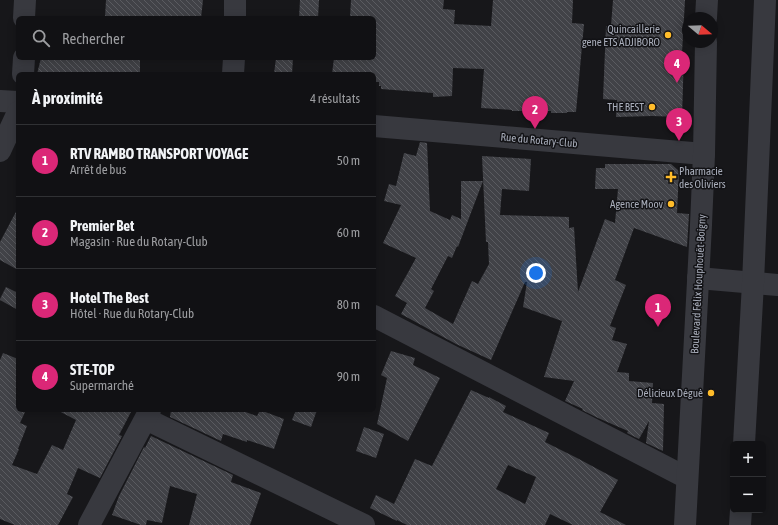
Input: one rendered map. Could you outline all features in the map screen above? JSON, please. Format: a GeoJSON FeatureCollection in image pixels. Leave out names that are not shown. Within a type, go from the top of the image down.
{"type":"FeatureCollection","features":[{"type":"Feature","properties":{"kind":"street"},"geometry":{"type":"LineString","coordinates":[[24,16],[25,0]]}},
{"type":"Feature","properties":{"kind":"street"},"geometry":{"type":"LineString","coordinates":[[235,0],[235,16]]}},
{"type":"Feature","properties":{"kind":"street"},"geometry":{"type":"LineString","coordinates":[[706,12],[707,0]]}},
{"type":"Feature","properties":{"kind":"street"},"geometry":{"type":"LineString","coordinates":[[744,441],[753,283],[765,0]]}},
{"type":"Feature","properties":{"kind":"street","name":"Boulevard Félix Houphouët-Boigny"},"geometry":{"type":"LineString","coordinates":[[685,525],[704,154],[706,48]]}},
{"type":"Feature","properties":{"kind":"street"},"geometry":{"type":"LineString","coordinates":[[23,72],[24,60]]}},
{"type":"Feature","properties":{"kind":"street"},"geometry":{"type":"LineString","coordinates":[[233,72],[234,60]]}},
{"type":"Feature","properties":{"kind":"street"},"geometry":{"type":"LineString","coordinates":[[0,101],[16,102]]}},
{"type":"Feature","properties":{"kind":"street"},"geometry":{"type":"LineString","coordinates":[[0,151],[16,116]]}},
{"type":"Feature","properties":{"kind":"street","name":"Rue du Rotary-Club"},"geometry":{"type":"LineString","coordinates":[[376,126],[704,154]]}},
{"type":"Feature","properties":{"kind":"street"},"geometry":{"type":"LineString","coordinates":[[698,278],[778,285]]}},
{"type":"Feature","properties":{"kind":"street"},"geometry":{"type":"LineString","coordinates":[[376,317],[687,478]]}},
{"type":"Feature","properties":{"kind":"street"},"geometry":{"type":"LineString","coordinates":[[89,525],[148,414],[364,525]]}},
{"type":"Feature","properties":{"kind":"street"},"geometry":{"type":"LineString","coordinates":[[740,525],[741,513]]}},
{"type":"Feature","properties":{"kind":"building"},"geometry":{"type":"Polygon","coordinates":[[[106,0],[203,0],[201,16],[105,16],[106,0]]]}},
{"type":"Feature","properties":{"kind":"building"},"geometry":{"type":"Polygon","coordinates":[[[300,0],[319,0],[318,16],[299,16],[300,0]]]}},
{"type":"Feature","properties":{"kind":"building"},"geometry":{"type":"Polygon","coordinates":[[[351,0],[444,0],[443,9],[455,10],[454,24],[491,26],[493,0],[573,0],[572,23],[584,24],[576,112],[551,113],[551,111],[512,111],[481,108],[484,69],[453,68],[452,96],[433,97],[433,93],[381,89],[379,82],[376,82],[376,72],[332,72],[334,60],[376,60],[376,16],[350,16],[351,0]]]}},
{"type":"Feature","properties":{"kind":"building"},"geometry":{"type":"Polygon","coordinates":[[[613,0],[685,0],[684,12],[682,12],[682,53],[684,53],[682,117],[616,117],[617,100],[603,99],[606,26],[611,26],[613,0]]]}},
{"type":"Feature","properties":{"kind":"building"},"geometry":{"type":"Polygon","coordinates":[[[40,60],[140,60],[140,72],[38,72],[40,60]]]}},
{"type":"Feature","properties":{"kind":"building"},"geometry":{"type":"Polygon","coordinates":[[[276,60],[293,60],[292,72],[274,72],[276,60]]]}},
{"type":"Feature","properties":{"kind":"building"},"geometry":{"type":"Polygon","coordinates":[[[420,142],[427,143],[430,211],[450,220],[452,215],[461,219],[461,181],[483,181],[458,247],[457,246],[452,258],[448,256],[431,289],[434,291],[425,308],[453,324],[472,281],[478,284],[489,264],[488,242],[486,242],[482,156],[531,159],[529,191],[502,189],[500,215],[569,217],[569,228],[574,227],[578,292],[605,219],[615,223],[618,189],[595,189],[596,168],[605,168],[605,164],[671,164],[679,171],[677,213],[689,214],[687,247],[634,228],[615,280],[626,285],[610,326],[616,328],[612,340],[627,344],[617,372],[629,373],[629,381],[653,383],[652,403],[664,404],[663,451],[646,443],[649,421],[639,439],[627,433],[628,431],[565,401],[574,381],[544,377],[562,321],[523,307],[527,282],[525,282],[491,360],[456,344],[401,314],[407,303],[395,296],[416,258],[383,243],[401,205],[384,201],[389,184],[396,186],[404,153],[416,156],[420,142]]]}},
{"type":"Feature","properties":{"kind":"building"},"geometry":{"type":"Polygon","coordinates":[[[16,212],[16,269],[0,260],[0,242],[16,212]]]}},
{"type":"Feature","properties":{"kind":"building"},"geometry":{"type":"Polygon","coordinates":[[[6,287],[16,292],[16,309],[0,300],[6,287]]]}},
{"type":"Feature","properties":{"kind":"building"},"geometry":{"type":"Polygon","coordinates":[[[391,351],[415,358],[413,365],[440,378],[408,441],[377,424],[387,378],[381,375],[391,351]]]}},
{"type":"Feature","properties":{"kind":"building"},"geometry":{"type":"Polygon","coordinates":[[[3,353],[16,358],[16,412],[25,412],[20,423],[27,426],[12,465],[37,474],[52,445],[63,450],[76,420],[61,412],[131,412],[119,435],[122,436],[100,478],[78,468],[67,494],[73,497],[58,525],[15,525],[0,519],[0,360],[3,353]]]}},
{"type":"Feature","properties":{"kind":"building"},"geometry":{"type":"Polygon","coordinates":[[[471,390],[506,406],[503,412],[549,433],[545,442],[618,480],[600,512],[626,525],[573,525],[550,514],[545,525],[407,525],[370,508],[376,495],[394,504],[415,459],[432,466],[471,390]],[[508,465],[496,489],[525,504],[536,477],[508,465]]]}},
{"type":"Feature","properties":{"kind":"building"},"geometry":{"type":"Polygon","coordinates":[[[171,412],[246,412],[257,416],[259,412],[265,412],[284,419],[274,449],[223,434],[221,441],[170,417],[171,412]]]}},
{"type":"Feature","properties":{"kind":"building"},"geometry":{"type":"Polygon","coordinates":[[[295,412],[316,412],[311,427],[292,420],[295,412]]]}},
{"type":"Feature","properties":{"kind":"building"},"geometry":{"type":"Polygon","coordinates":[[[364,427],[384,434],[376,458],[356,451],[364,427]]]}},
{"type":"Feature","properties":{"kind":"building"},"geometry":{"type":"Polygon","coordinates":[[[151,436],[233,475],[231,482],[261,493],[250,525],[189,525],[197,494],[170,486],[162,523],[147,520],[146,525],[141,525],[112,515],[119,496],[151,436]]]}},
{"type":"Feature","properties":{"kind":"place","name":"Quincaillerie gene ETS ADJIBORO"},"geometry":{"type":"Point","coordinates":[668,35]}},
{"type":"Feature","properties":{"kind":"place","name":"STE-TOP"},"geometry":{"type":"Point","coordinates":[677,83]}},
{"type":"Feature","properties":{"kind":"place","name":"THE BEST"},"geometry":{"type":"Point","coordinates":[652,107]}},
{"type":"Feature","properties":{"kind":"place","name":"Premier Bet"},"geometry":{"type":"Point","coordinates":[535,129]}},
{"type":"Feature","properties":{"kind":"place","name":"Hotel The Best"},"geometry":{"type":"Point","coordinates":[679,141]}},
{"type":"Feature","properties":{"kind":"place","name":"Pharmacie des Oliviers"},"geometry":{"type":"Point","coordinates":[671,177]}},
{"type":"Feature","properties":{"kind":"place","name":"Agence Moov"},"geometry":{"type":"Point","coordinates":[671,204]}},
{"type":"Feature","properties":{"kind":"place","name":"RTV RAMBO TRANSPORT VOYAGE"},"geometry":{"type":"Point","coordinates":[658,327]}},
{"type":"Feature","properties":{"kind":"place","name":"Délicieux Déguè"},"geometry":{"type":"Point","coordinates":[711,393]}}]}
